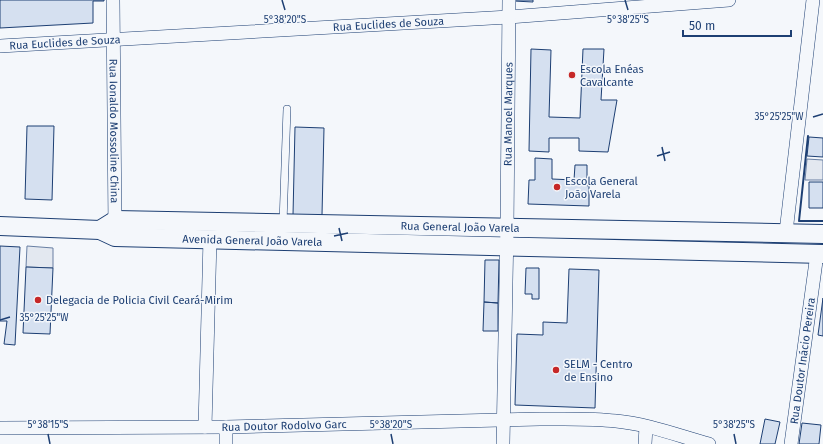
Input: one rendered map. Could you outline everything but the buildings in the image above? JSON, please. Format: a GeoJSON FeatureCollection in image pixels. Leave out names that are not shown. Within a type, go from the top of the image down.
{"type":"FeatureCollection","features":[{"type":"Feature","properties":{"kind":"main road","name":"Rua General João Varela"},"geometry":{"type":"LineString","coordinates":[[110,229],[283,224],[786,232],[823,234]]}},
{"type":"Feature","properties":{"kind":"main road","name":"Avenida General João Varela"},"geometry":{"type":"LineString","coordinates":[[0,226],[110,229],[210,239],[506,246]]}},
{"type":"Feature","properties":{"kind":"main road","name":"Rua General João Varela"},"geometry":{"type":"LineString","coordinates":[[506,246],[820,254]]}},
{"type":"Feature","properties":{"kind":"street","name":"Rua Ionaldo Mossoline China"},"geometry":{"type":"LineString","coordinates":[[110,229],[114,40],[113,0]]}},
{"type":"Feature","properties":{"kind":"street","name":"Rua Manoel Marques"},"geometry":{"type":"LineString","coordinates":[[506,246],[509,0]]}},
{"type":"Feature","properties":{"kind":"street","name":"Rua Euclides de Souza"},"geometry":{"type":"LineString","coordinates":[[0,46],[508,17],[683,2],[729,0]]}},
{"type":"Feature","properties":{"kind":"street"},"geometry":{"type":"LineString","coordinates":[[786,232],[813,0]]}},
{"type":"Feature","properties":{"kind":"street"},"geometry":{"type":"LineString","coordinates":[[205,427],[210,239]]}},
{"type":"Feature","properties":{"kind":"street"},"geometry":{"type":"LineString","coordinates":[[503,444],[506,246]]}},
{"type":"Feature","properties":{"kind":"street","name":"Rua Doutor Inácio Pereira"},"geometry":{"type":"LineString","coordinates":[[791,444],[820,254]]}},
{"type":"Feature","properties":{"kind":"street","name":"Rua Doutor Rodolvo Garc"},"geometry":{"type":"LineString","coordinates":[[0,428],[226,427],[585,419],[617,421],[646,427],[709,444]]}},
{"type":"Feature","properties":{"kind":"street"},"geometry":{"type":"LineString","coordinates":[[226,427],[226,444]]}},
{"type":"Feature","properties":{"kind":"street"},"geometry":{"type":"LineString","coordinates":[[645,444],[646,427]]}},
{"type":"Feature","properties":{"kind":"lane"},"geometry":{"type":"LineString","coordinates":[[283,224],[287,109]]}},
{"type":"Feature","properties":{"kind":"shaded area"},"geometry":{"type":"Polygon","coordinates":[[[807,159],[823,160],[823,180],[805,180],[807,159]]]}},
{"type":"Feature","properties":{"kind":"shaded area"},"geometry":{"type":"Polygon","coordinates":[[[27,246],[53,248],[53,268],[26,267],[27,246]]]}},
{"type":"Feature","properties":{"kind":"wall"},"geometry":{"type":"LineString","coordinates":[[808,136],[799,221],[823,221]]}},
{"type":"Feature","properties":{"kind":"place","name":"Escola Enéas Cavalcante"},"geometry":{"type":"Point","coordinates":[572,75]}},
{"type":"Feature","properties":{"kind":"place","name":"Escola General João Varela"},"geometry":{"type":"Point","coordinates":[557,187]}},
{"type":"Feature","properties":{"kind":"place","name":"Delegacia de Policia Civil Ceará-Mirim"},"geometry":{"type":"Point","coordinates":[38,300]}},
{"type":"Feature","properties":{"kind":"place","name":"SELM - Centro de Ensino"},"geometry":{"type":"Point","coordinates":[556,370]}}]}
